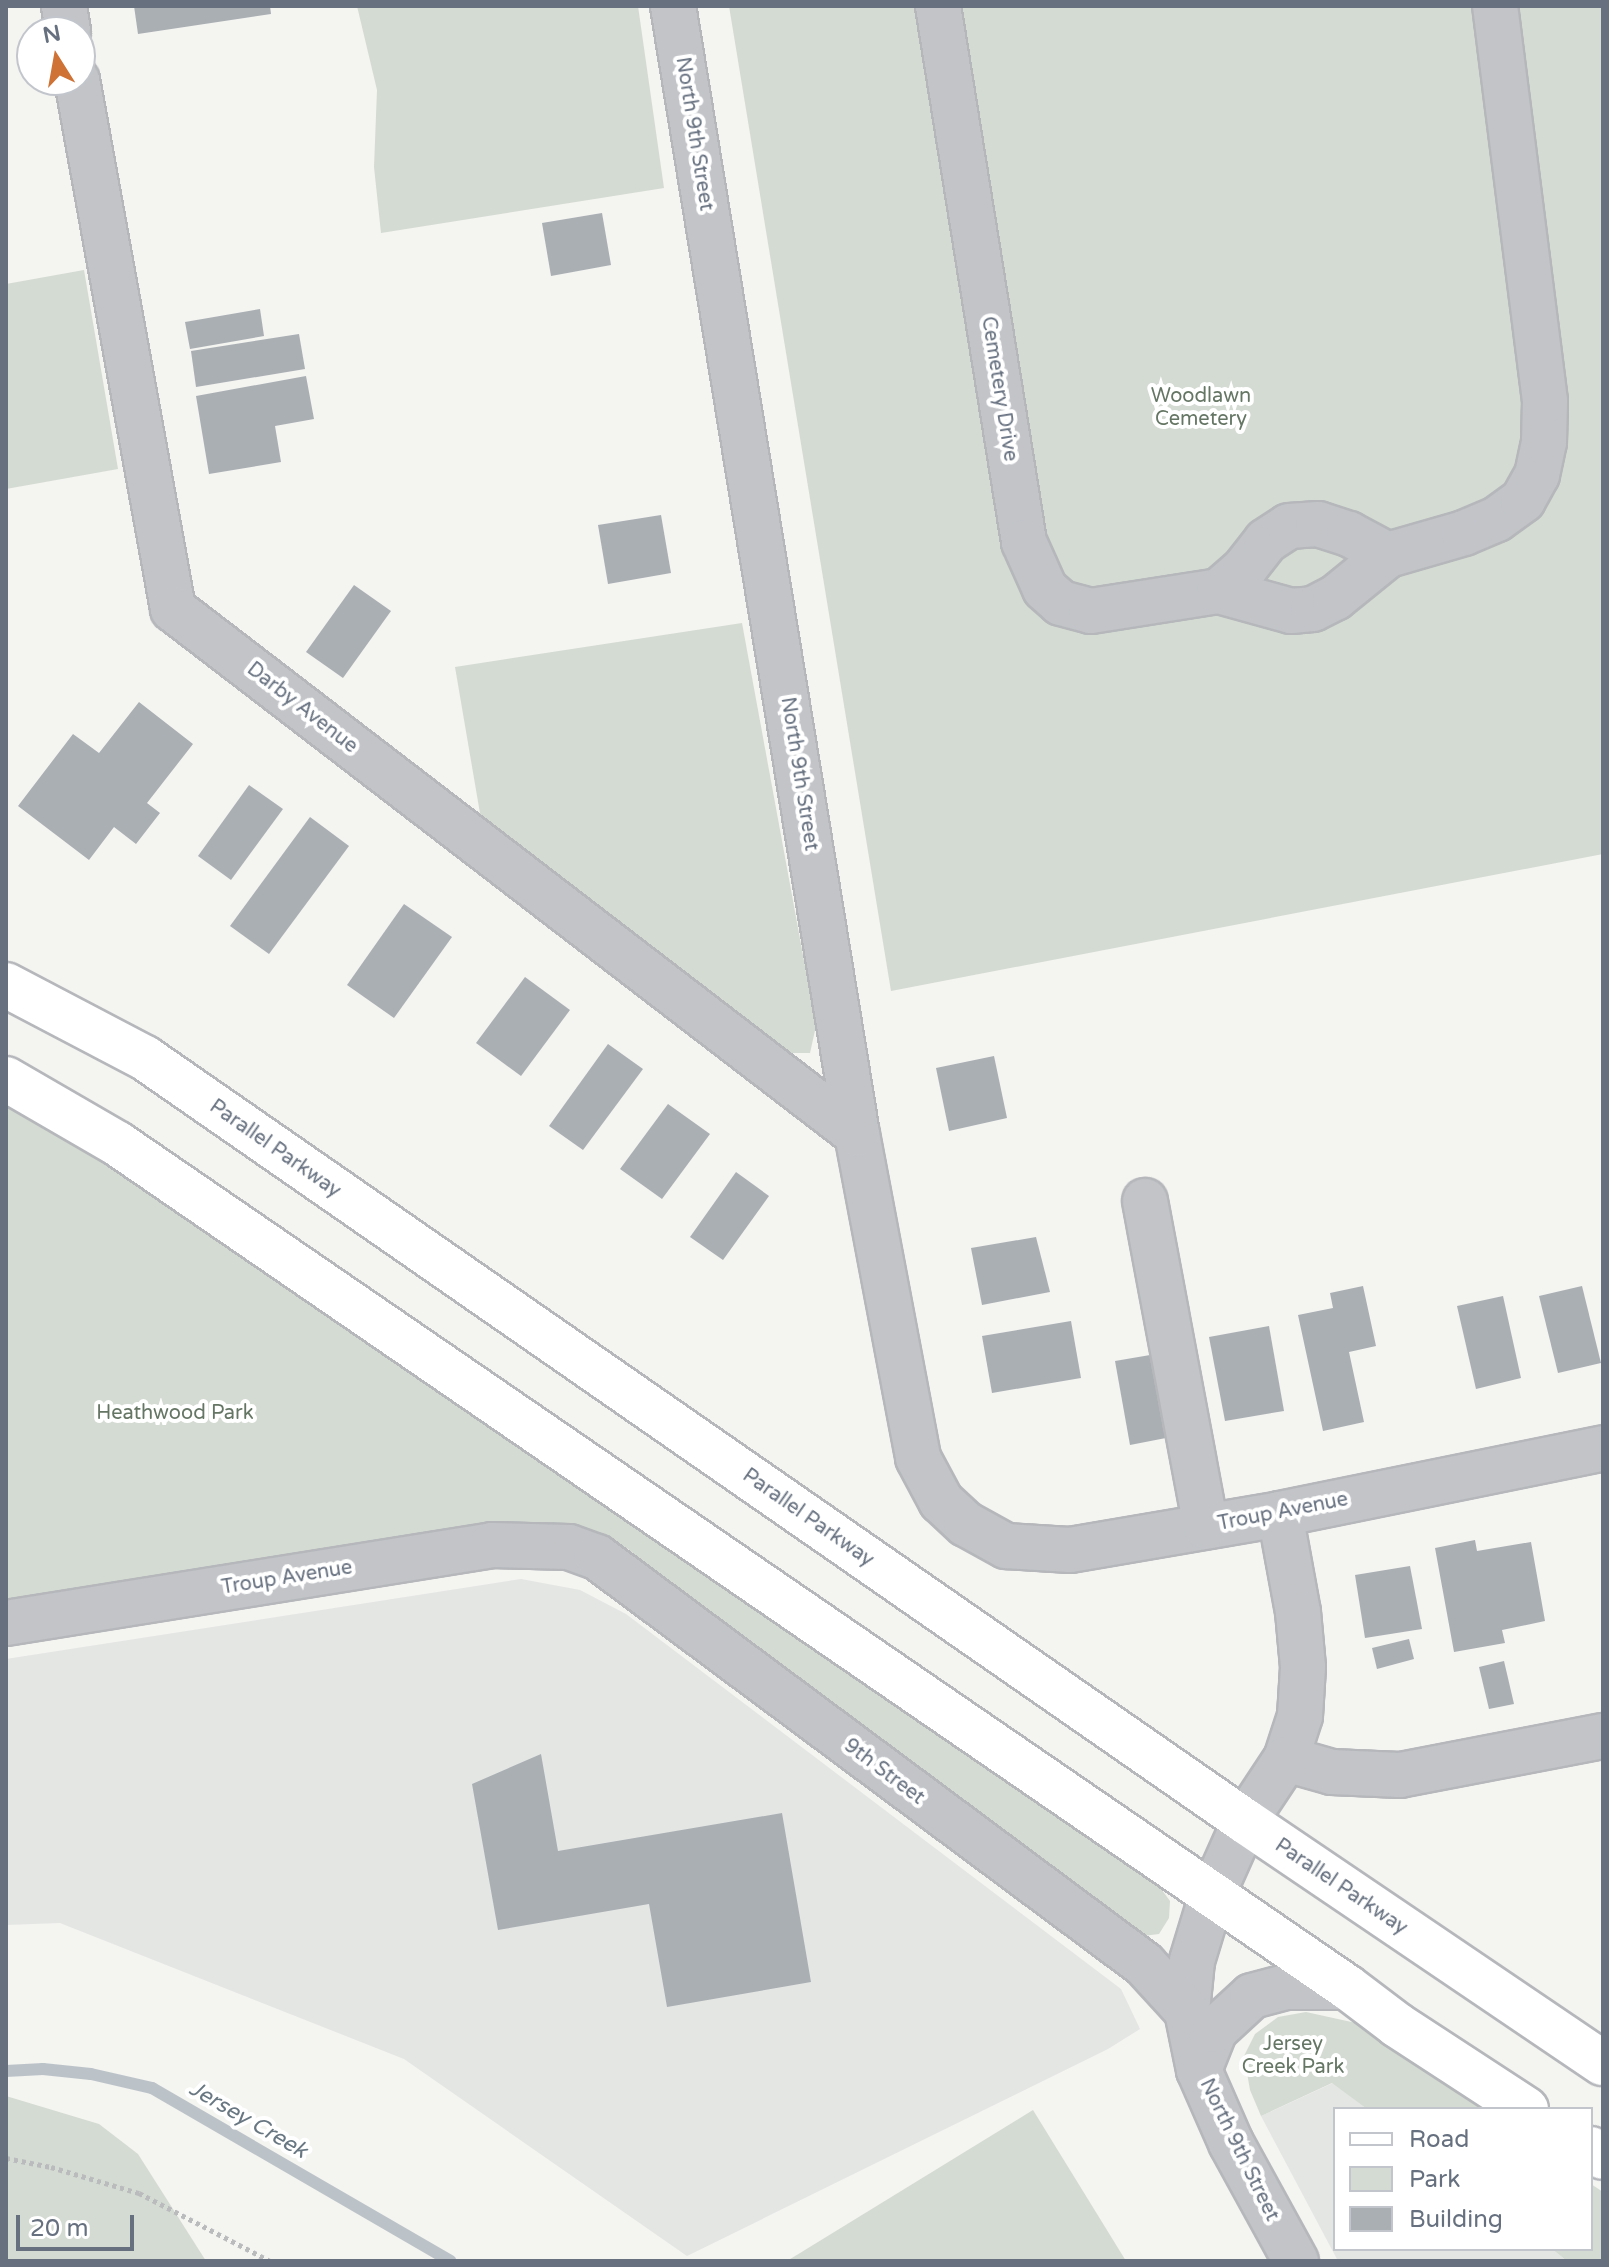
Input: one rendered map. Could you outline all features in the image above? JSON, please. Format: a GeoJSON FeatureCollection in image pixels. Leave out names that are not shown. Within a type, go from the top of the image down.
{"type":"FeatureCollection","features":[{"type":"Feature","properties":{"kind":"main road","name":"Parallel Parkway"},"geometry":{"type":"LineString","coordinates":[[6,985],[145,1058],[1245,1821],[1603,2063]]}},
{"type":"Feature","properties":{"kind":"main road"},"geometry":{"type":"LineString","coordinates":[[6,1079],[118,1144],[1347,1987],[1397,2025],[1523,2107]]}},
{"type":"Feature","properties":{"kind":"street","name":"North 9th Street"},"geometry":{"type":"LineString","coordinates":[[673,6],[857,1134],[918,1458],[941,1501],[966,1524]]}},
{"type":"Feature","properties":{"kind":"street","name":"Cemetery Drive"},"geometry":{"type":"LineString","coordinates":[[938,6],[1024,542],[1045,589],[1061,603],[1091,611],[1219,591],[1291,611],[1313,609],[1335,598],[1388,555],[1464,533],[1497,519],[1523,500],[1537,475],[1544,442],[1545,401],[1495,6]]}},
{"type":"Feature","properties":{"kind":"street","name":"Darby Avenue"},"geometry":{"type":"LineString","coordinates":[[80,96],[173,609],[857,1134]]}},
{"type":"Feature","properties":{"kind":"street"},"geometry":{"type":"LineString","coordinates":[[1219,591],[1245,568],[1266,541],[1289,526],[1318,524],[1349,534],[1388,555]]}},
{"type":"Feature","properties":{"kind":"street"},"geometry":{"type":"LineString","coordinates":[[1145,1201],[1206,1526]]}},
{"type":"Feature","properties":{"kind":"street","name":"Troup Avenue"},"geometry":{"type":"LineString","coordinates":[[966,1524],[1006,1546],[1070,1550],[1280,1514],[1603,1448]]}},
{"type":"Feature","properties":{"kind":"street"},"geometry":{"type":"LineString","coordinates":[[1212,1895],[1245,1821],[1286,1759],[1300,1716],[1303,1667],[1298,1612],[1280,1514]]}},
{"type":"Feature","properties":{"kind":"street","name":"Troup Avenue"},"geometry":{"type":"LineString","coordinates":[[6,1623],[492,1545],[569,1547]]}},
{"type":"Feature","properties":{"kind":"street","name":"9th Street"},"geometry":{"type":"LineString","coordinates":[[569,1547],[597,1557],[1144,1964],[1187,2011]]}},
{"type":"Feature","properties":{"kind":"street"},"geometry":{"type":"LineString","coordinates":[[1286,1759],[1332,1772],[1400,1775],[1603,1736]]}},
{"type":"Feature","properties":{"kind":"street","name":"North 9th Street"},"geometry":{"type":"LineString","coordinates":[[1212,1895],[1192,1961],[1187,2011],[1199,2070],[1231,2143],[1296,2261]]}},
{"type":"Feature","properties":{"kind":"street"},"geometry":{"type":"LineString","coordinates":[[1199,2070],[1215,2030],[1252,1996],[1285,1987],[1347,1987]]}},
{"type":"Feature","properties":{"kind":"path"},"geometry":{"type":"LineString","coordinates":[[6,2158],[51,2167],[139,2193],[270,2261]]}},
{"type":"Feature","properties":{"kind":"shaded area"},"geometry":{"type":"Polygon","coordinates":[[[521,1579],[580,1590],[626,1614],[1121,1989],[1140,2029],[1108,2049],[687,2256],[404,2059],[60,1923],[6,1925],[6,1659],[521,1579]]]}},
{"type":"Feature","properties":{"kind":"shaded area"},"geometry":{"type":"Polygon","coordinates":[[[1333,2083],[1364,2107],[1333,2107],[1333,2251],[1554,2251],[1567,2261],[1338,2261],[1261,2116],[1333,2083]]]}},
{"type":"Feature","properties":{"kind":"green space"},"geometry":{"type":"Polygon","coordinates":[[[357,6],[638,6],[664,188],[381,233],[374,167],[377,90],[357,6]]]}},
{"type":"Feature","properties":{"kind":"green space","name":"Woodlawn Cemetery"},"geometry":{"type":"Polygon","coordinates":[[[729,6],[1603,6],[1603,854],[891,991],[729,6]]]}},
{"type":"Feature","properties":{"kind":"green space"},"geometry":{"type":"Polygon","coordinates":[[[84,270],[118,469],[6,489],[6,284],[84,270]]]}},
{"type":"Feature","properties":{"kind":"green space"},"geometry":{"type":"Polygon","coordinates":[[[742,623],[816,1026],[810,1053],[790,1053],[482,825],[455,667],[742,623]]]}},
{"type":"Feature","properties":{"kind":"green space","name":"Heathwood Park"},"geometry":{"type":"Polygon","coordinates":[[[6,1101],[141,1182],[1159,1886],[1170,1901],[1169,1918],[1159,1934],[1143,1936],[672,1586],[628,1549],[596,1531],[536,1533],[6,1612],[6,1101]]]}},
{"type":"Feature","properties":{"kind":"green space","name":"Jersey Creek Park"},"geometry":{"type":"Polygon","coordinates":[[[1306,2012],[1356,2023],[1478,2107],[1364,2107],[1332,2083],[1261,2116],[1250,2090],[1244,2056],[1255,2034],[1278,2017],[1306,2012]]]}},
{"type":"Feature","properties":{"kind":"green space"},"geometry":{"type":"Polygon","coordinates":[[[6,2096],[99,2124],[138,2154],[206,2261],[6,2261],[6,2096]]]}},
{"type":"Feature","properties":{"kind":"green space"},"geometry":{"type":"Polygon","coordinates":[[[1033,2110],[1126,2261],[787,2261],[1033,2110]]]}},
{"type":"Feature","properties":{"kind":"green space"},"geometry":{"type":"Polygon","coordinates":[[[1593,2185],[1603,2192],[1603,2261],[1567,2261],[1554,2251],[1593,2251],[1593,2185]]]}},
{"type":"Feature","properties":{"kind":"building"},"geometry":{"type":"Polygon","coordinates":[[[134,6],[270,6],[271,14],[138,34],[134,6]]]}},
{"type":"Feature","properties":{"kind":"building"},"geometry":{"type":"Polygon","coordinates":[[[602,213],[611,265],[551,276],[542,223],[602,213]]]}},
{"type":"Feature","properties":{"kind":"building"},"geometry":{"type":"Polygon","coordinates":[[[260,309],[264,336],[190,349],[185,322],[260,309]]]}},
{"type":"Feature","properties":{"kind":"building"},"geometry":{"type":"Polygon","coordinates":[[[299,334],[305,369],[196,387],[191,351],[299,334]]]}},
{"type":"Feature","properties":{"kind":"building"},"geometry":{"type":"Polygon","coordinates":[[[306,376],[314,419],[275,426],[281,462],[209,474],[196,396],[306,376]]]}},
{"type":"Feature","properties":{"kind":"building"},"geometry":{"type":"Polygon","coordinates":[[[661,515],[671,573],[608,584],[598,525],[661,515]]]}},
{"type":"Feature","properties":{"kind":"building"},"geometry":{"type":"Polygon","coordinates":[[[354,585],[391,611],[343,678],[306,652],[354,585]]]}},
{"type":"Feature","properties":{"kind":"building"},"geometry":{"type":"Polygon","coordinates":[[[139,702],[193,744],[147,803],[160,813],[136,844],[114,827],[89,860],[18,806],[73,734],[99,753],[139,702]]]}},
{"type":"Feature","properties":{"kind":"building"},"geometry":{"type":"Polygon","coordinates":[[[249,785],[283,809],[231,880],[198,856],[249,785]]]}},
{"type":"Feature","properties":{"kind":"building"},"geometry":{"type":"Polygon","coordinates":[[[310,817],[349,846],[269,954],[230,926],[310,817]]]}},
{"type":"Feature","properties":{"kind":"building"},"geometry":{"type":"Polygon","coordinates":[[[404,904],[452,937],[394,1018],[347,985],[404,904]]]}},
{"type":"Feature","properties":{"kind":"building"},"geometry":{"type":"Polygon","coordinates":[[[525,977],[570,1010],[521,1076],[476,1043],[525,977]]]}},
{"type":"Feature","properties":{"kind":"building"},"geometry":{"type":"Polygon","coordinates":[[[608,1044],[643,1069],[583,1150],[549,1126],[608,1044]]]}},
{"type":"Feature","properties":{"kind":"building"},"geometry":{"type":"Polygon","coordinates":[[[994,1056],[1007,1118],[949,1131],[936,1068],[994,1056]]]}},
{"type":"Feature","properties":{"kind":"building"},"geometry":{"type":"Polygon","coordinates":[[[668,1104],[710,1134],[662,1199],[620,1169],[668,1104]]]}},
{"type":"Feature","properties":{"kind":"building"},"geometry":{"type":"Polygon","coordinates":[[[736,1172],[769,1196],[723,1260],[690,1237],[736,1172]]]}},
{"type":"Feature","properties":{"kind":"building"},"geometry":{"type":"Polygon","coordinates":[[[1036,1237],[1050,1292],[982,1305],[971,1248],[1036,1237]]]}},
{"type":"Feature","properties":{"kind":"building"},"geometry":{"type":"Polygon","coordinates":[[[1363,1286],[1376,1346],[1349,1352],[1364,1422],[1323,1431],[1298,1315],[1333,1308],[1330,1293],[1363,1286]]]}},
{"type":"Feature","properties":{"kind":"building"},"geometry":{"type":"Polygon","coordinates":[[[1582,1286],[1601,1363],[1558,1373],[1539,1296],[1582,1286]]]}},
{"type":"Feature","properties":{"kind":"building"},"geometry":{"type":"Polygon","coordinates":[[[1503,1296],[1521,1378],[1476,1389],[1457,1306],[1503,1296]]]}},
{"type":"Feature","properties":{"kind":"building"},"geometry":{"type":"Polygon","coordinates":[[[1071,1321],[1081,1378],[992,1393],[982,1336],[1071,1321]]]}},
{"type":"Feature","properties":{"kind":"building"},"geometry":{"type":"Polygon","coordinates":[[[1269,1326],[1284,1411],[1225,1421],[1209,1337],[1269,1326]]]}},
{"type":"Feature","properties":{"kind":"building"},"geometry":{"type":"Polygon","coordinates":[[[1156,1354],[1171,1437],[1130,1445],[1115,1361],[1156,1354]]]}},
{"type":"Feature","properties":{"kind":"building"},"geometry":{"type":"Polygon","coordinates":[[[1475,1540],[1477,1551],[1531,1542],[1545,1621],[1502,1630],[1505,1643],[1454,1652],[1435,1548],[1475,1540]]]}},
{"type":"Feature","properties":{"kind":"building"},"geometry":{"type":"Polygon","coordinates":[[[1410,1566],[1422,1629],[1365,1638],[1355,1575],[1410,1566]]]}},
{"type":"Feature","properties":{"kind":"building"},"geometry":{"type":"Polygon","coordinates":[[[1409,1639],[1414,1659],[1377,1669],[1372,1648],[1409,1639]]]}},
{"type":"Feature","properties":{"kind":"building"},"geometry":{"type":"Polygon","coordinates":[[[1504,1661],[1514,1704],[1489,1709],[1479,1667],[1504,1661]]]}},
{"type":"Feature","properties":{"kind":"building"},"geometry":{"type":"Polygon","coordinates":[[[541,1754],[558,1851],[782,1813],[811,1982],[667,2007],[649,1904],[498,1930],[472,1784],[541,1754]]]}},
{"type":"Feature","properties":{"kind":"waterway","name":"Jersey Creek"},"geometry":{"type":"LineString","coordinates":[[6,2071],[43,2069],[91,2074],[152,2088],[451,2261]]}}]}
